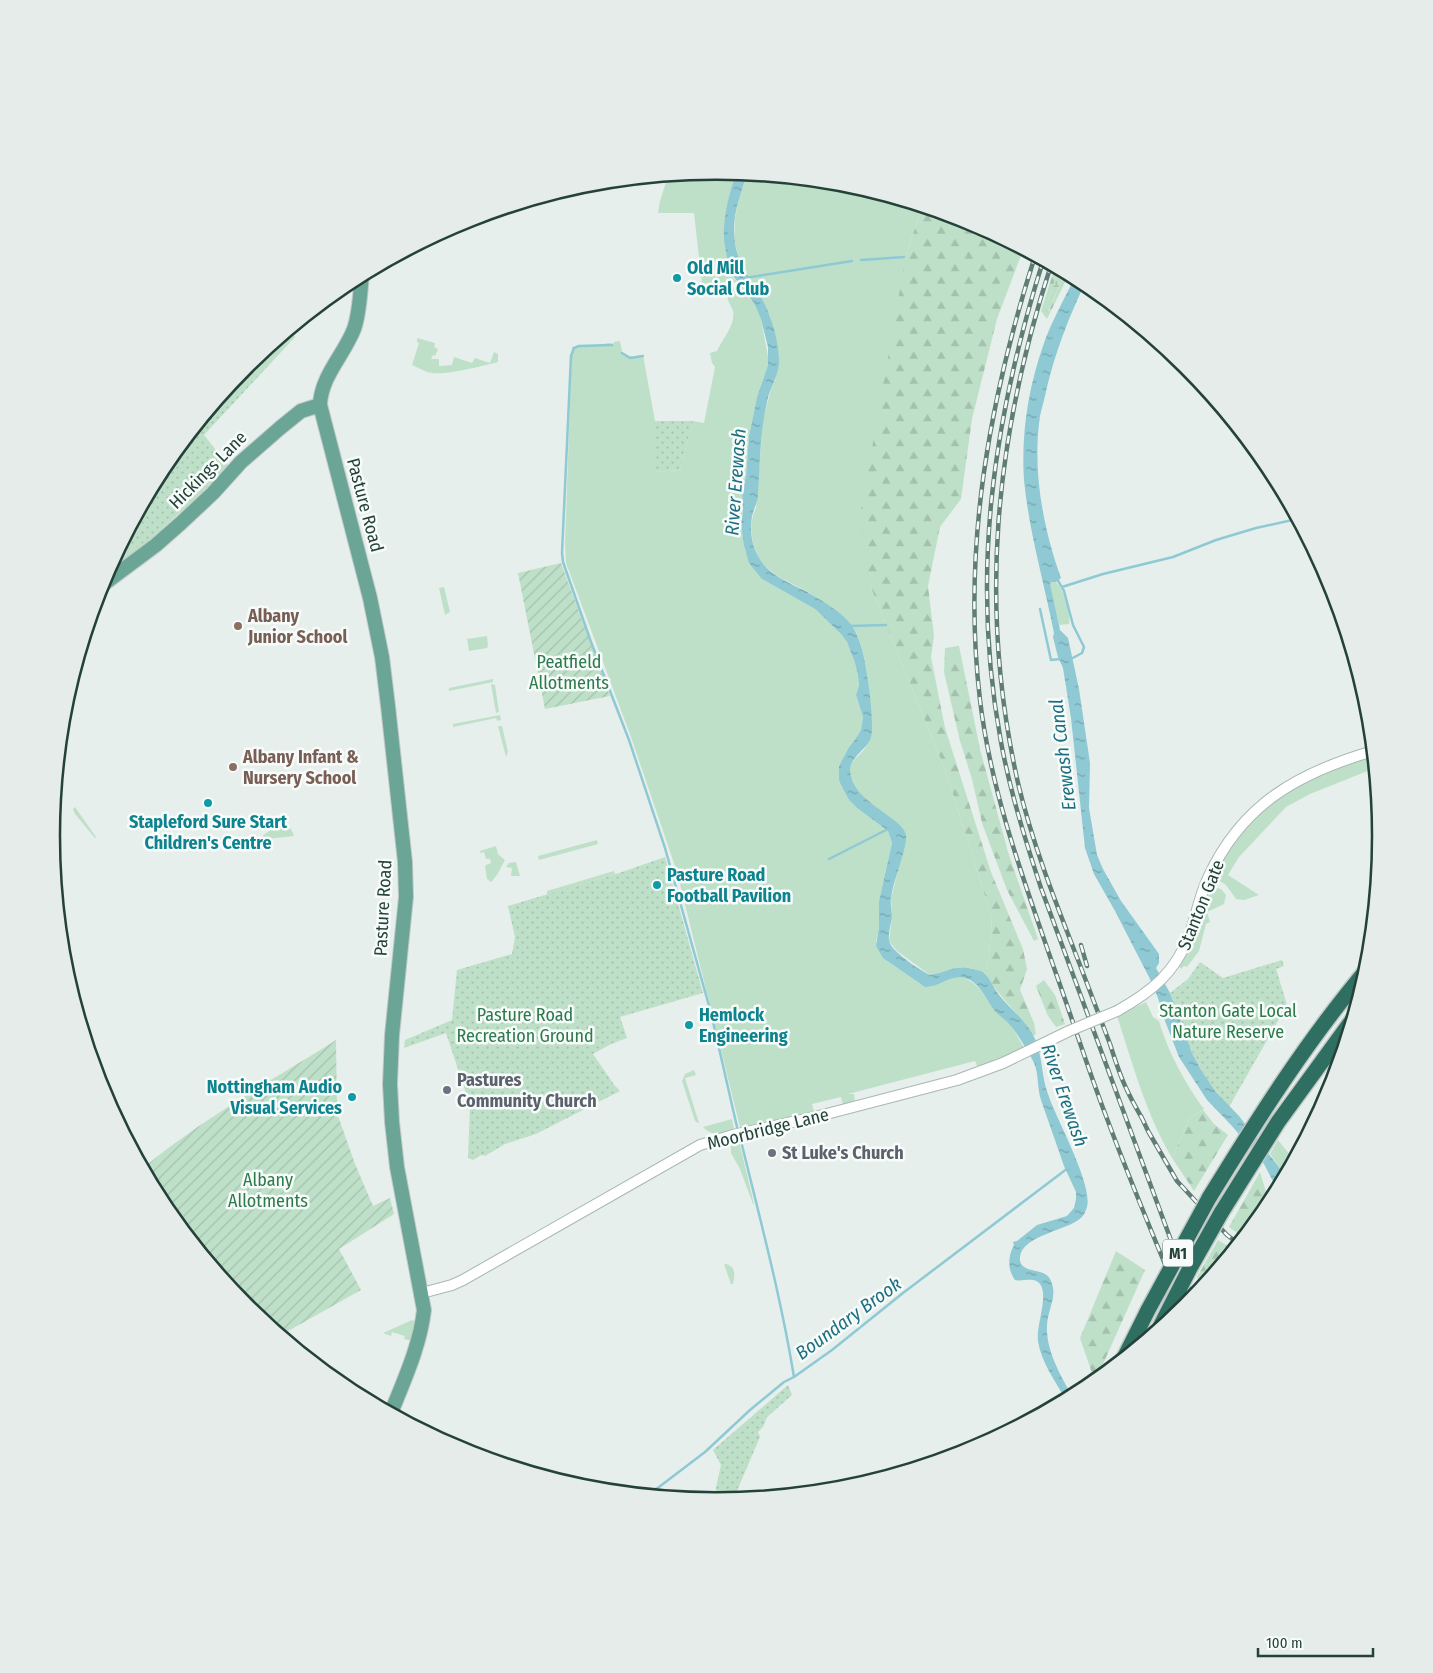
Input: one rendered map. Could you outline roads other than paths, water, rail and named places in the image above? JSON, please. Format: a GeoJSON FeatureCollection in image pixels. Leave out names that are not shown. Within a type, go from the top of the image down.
{"type":"FeatureCollection","features":[{"type":"Feature","properties":{"kind":"highway","name":"M1"},"geometry":{"type":"LineString","coordinates":[[1130,1345],[1209,1198],[1238,1150],[1310,1043],[1356,984]]}},
{"type":"Feature","properties":{"kind":"highway","name":"M1"},"geometry":{"type":"LineString","coordinates":[[1165,1315],[1221,1213],[1251,1164],[1278,1122],[1343,1033]]}},
{"type":"Feature","properties":{"kind":"main road"},"geometry":{"type":"LineString","coordinates":[[320,406],[323,386],[348,342],[356,322],[361,285]]}},
{"type":"Feature","properties":{"kind":"main road","name":"Hickings Lane"},"geometry":{"type":"LineString","coordinates":[[114,576],[156,545],[181,523],[213,493],[241,462],[287,422],[301,411],[320,406]]}},
{"type":"Feature","properties":{"kind":"main road","name":"Pasture Road"},"geometry":{"type":"LineString","coordinates":[[320,406],[378,633],[394,755],[404,854],[406,898],[392,1035],[390,1084],[397,1167],[424,1310],[421,1330],[415,1349],[393,1408]]}},
{"type":"Feature","properties":{"kind":"street","name":"Stanton Gate"},"geometry":{"type":"LineString","coordinates":[[1022,1055],[1069,1031],[1117,1010],[1145,994],[1166,976],[1179,960],[1186,944],[1207,880],[1227,843],[1242,825],[1261,806],[1291,784],[1327,767],[1367,754]]}},
{"type":"Feature","properties":{"kind":"street","name":"Moorbridge Lane"},"geometry":{"type":"LineString","coordinates":[[422,1293],[463,1280],[700,1145],[732,1135],[815,1117],[957,1080],[1022,1055]]}},
{"type":"Feature","properties":{"kind":"water"},"geometry":{"type":"Polygon","coordinates":[[[734,180],[745,181],[735,218],[735,246],[743,267],[766,306],[776,337],[779,358],[778,370],[768,396],[763,425],[758,497],[751,521],[754,547],[761,562],[770,571],[818,598],[847,619],[860,642],[869,684],[872,734],[870,740],[852,762],[850,770],[853,781],[859,791],[867,800],[903,828],[906,835],[891,895],[892,917],[889,940],[894,949],[906,960],[930,975],[962,967],[983,972],[999,995],[1028,1027],[1038,1046],[1044,1080],[1052,1105],[1085,1183],[1087,1207],[1082,1217],[1068,1226],[1029,1243],[1023,1249],[1020,1257],[1023,1266],[1047,1275],[1052,1285],[1053,1297],[1047,1320],[1047,1336],[1055,1363],[1069,1390],[1062,1394],[1042,1357],[1038,1341],[1043,1303],[1040,1284],[1035,1280],[1015,1280],[1010,1267],[1013,1242],[1037,1225],[1067,1216],[1074,1208],[1076,1199],[1076,1192],[1064,1166],[1041,1100],[1034,1063],[1015,1032],[995,1011],[975,983],[959,977],[925,987],[883,958],[876,946],[879,927],[879,901],[892,843],[888,831],[849,800],[839,780],[839,766],[861,730],[863,717],[856,695],[859,685],[855,663],[847,642],[815,609],[762,579],[749,563],[741,524],[743,512],[742,490],[746,477],[749,436],[757,397],[768,365],[768,347],[761,319],[754,303],[734,277],[731,276],[724,238],[729,199],[734,180]]]}},
{"type":"Feature","properties":{"kind":"water"},"geometry":{"type":"Polygon","coordinates":[[[1071,285],[1081,291],[1054,360],[1040,416],[1037,457],[1044,519],[1061,578],[1050,584],[1060,630],[1068,638],[1079,689],[1090,763],[1089,808],[1097,855],[1121,901],[1159,954],[1159,963],[1156,968],[1170,993],[1192,1053],[1201,1070],[1216,1092],[1239,1116],[1282,1170],[1274,1183],[1264,1164],[1207,1100],[1179,1057],[1150,979],[1094,874],[1085,848],[1071,718],[1063,668],[1053,637],[1054,633],[1033,538],[1024,480],[1023,463],[1027,412],[1033,379],[1050,328],[1071,285]]]}},
{"type":"Feature","properties":{"kind":"waterway"},"geometry":{"type":"LineString","coordinates":[[861,260],[904,257]]}},
{"type":"Feature","properties":{"kind":"waterway"},"geometry":{"type":"LineString","coordinates":[[745,278],[852,261]]}},
{"type":"Feature","properties":{"kind":"waterway"},"geometry":{"type":"LineString","coordinates":[[612,345],[579,346],[574,348],[571,356],[563,562],[591,642],[629,740],[665,848],[711,1013],[737,1127]]}},
{"type":"Feature","properties":{"kind":"waterway"},"geometry":{"type":"LineString","coordinates":[[622,353],[630,358],[643,356]]}},
{"type":"Feature","properties":{"kind":"waterway"},"geometry":{"type":"LineString","coordinates":[[1062,587],[1103,574],[1173,557],[1216,540],[1256,528],[1291,520]]}},
{"type":"Feature","properties":{"kind":"waterway"},"geometry":{"type":"LineString","coordinates":[[1057,579],[1064,591],[1073,625],[1084,647],[1082,653],[1069,660]]}},
{"type":"Feature","properties":{"kind":"waterway"},"geometry":{"type":"LineString","coordinates":[[1040,609],[1051,660],[1060,659]]}},
{"type":"Feature","properties":{"kind":"waterway"},"geometry":{"type":"LineString","coordinates":[[850,626],[886,625]]}},
{"type":"Feature","properties":{"kind":"waterway"},"geometry":{"type":"LineString","coordinates":[[829,859],[890,828]]}},
{"type":"Feature","properties":{"kind":"waterway"},"geometry":{"type":"LineString","coordinates":[[741,1141],[777,1288],[794,1377]]}},
{"type":"Feature","properties":{"kind":"waterway","name":"Boundary Brook"},"geometry":{"type":"LineString","coordinates":[[654,1490],[705,1452],[750,1410],[784,1382],[832,1350],[903,1293],[1068,1168]]}},
{"type":"Feature","properties":{"kind":"railway"},"geometry":{"type":"LineString","coordinates":[[1033,262],[1004,365],[984,475],[977,531],[975,643],[980,700],[985,734],[1000,801],[1030,900],[1106,1116],[1180,1301]]}},
{"type":"Feature","properties":{"kind":"railway"},"geometry":{"type":"LineString","coordinates":[[1042,266],[1011,380],[992,498],[987,558],[987,619],[992,680],[1001,742],[1009,779],[1041,888],[1190,1291]]}},
{"type":"Feature","properties":{"kind":"railway"},"geometry":{"type":"LineString","coordinates":[[1049,271],[1032,330],[1005,458],[998,522],[996,586],[998,651],[1006,717],[1018,783],[1038,853],[1120,1074],[1144,1122]]}},
{"type":"Feature","properties":{"kind":"railway"},"geometry":{"type":"LineString","coordinates":[[1081,945],[1087,966]]}},
{"type":"Feature","properties":{"kind":"railway"},"geometry":{"type":"LineString","coordinates":[[1141,1116],[1177,1181],[1234,1240]]}},
{"type":"Feature","properties":{"kind":"place","name":"Old Mill Social Club"},"geometry":{"type":"Point","coordinates":[677,278]}},
{"type":"Feature","properties":{"kind":"place","name":"Albany Junior School"},"geometry":{"type":"Point","coordinates":[238,626]}},
{"type":"Feature","properties":{"kind":"place","name":"Albany Infant & Nursery School"},"geometry":{"type":"Point","coordinates":[233,767]}},
{"type":"Feature","properties":{"kind":"place","name":"Stapleford Sure Start Children's Centre"},"geometry":{"type":"Point","coordinates":[208,803]}},
{"type":"Feature","properties":{"kind":"place","name":"Pasture Road Football Pavilion"},"geometry":{"type":"Point","coordinates":[657,885]}},
{"type":"Feature","properties":{"kind":"place","name":"Hemlock Engineering"},"geometry":{"type":"Point","coordinates":[689,1025]}},
{"type":"Feature","properties":{"kind":"place","name":"Pastures Community Church"},"geometry":{"type":"Point","coordinates":[447,1090]}},
{"type":"Feature","properties":{"kind":"place","name":"Nottingham Audio Visual Services"},"geometry":{"type":"Point","coordinates":[352,1097]}},
{"type":"Feature","properties":{"kind":"place","name":"St Luke's Church"},"geometry":{"type":"Point","coordinates":[772,1153]}},
{"type":"Feature","properties":{"kind":"water label","name":"River Erewash"},"geometry":{"type":"Point","coordinates":[735,482]}},
{"type":"Feature","properties":{"kind":"water label","name":"Erewash Canal"},"geometry":{"type":"Point","coordinates":[1062,755]}},
{"type":"Feature","properties":{"kind":"water label","name":"River Erewash"},"geometry":{"type":"Point","coordinates":[1065,1095]}},
{"type":"Feature","properties":{"kind":"park label","name":"Peatfield Allotments"},"geometry":{"type":"Point","coordinates":[569,672]}},
{"type":"Feature","properties":{"kind":"park label","name":"Stanton Gate Local Nature Reserve"},"geometry":{"type":"Point","coordinates":[1228,1021]}},
{"type":"Feature","properties":{"kind":"park label","name":"Pasture Road Recreation Ground"},"geometry":{"type":"Point","coordinates":[525,1025]}},
{"type":"Feature","properties":{"kind":"park label","name":"Albany Allotments"},"geometry":{"type":"Point","coordinates":[268,1190]}}]}
